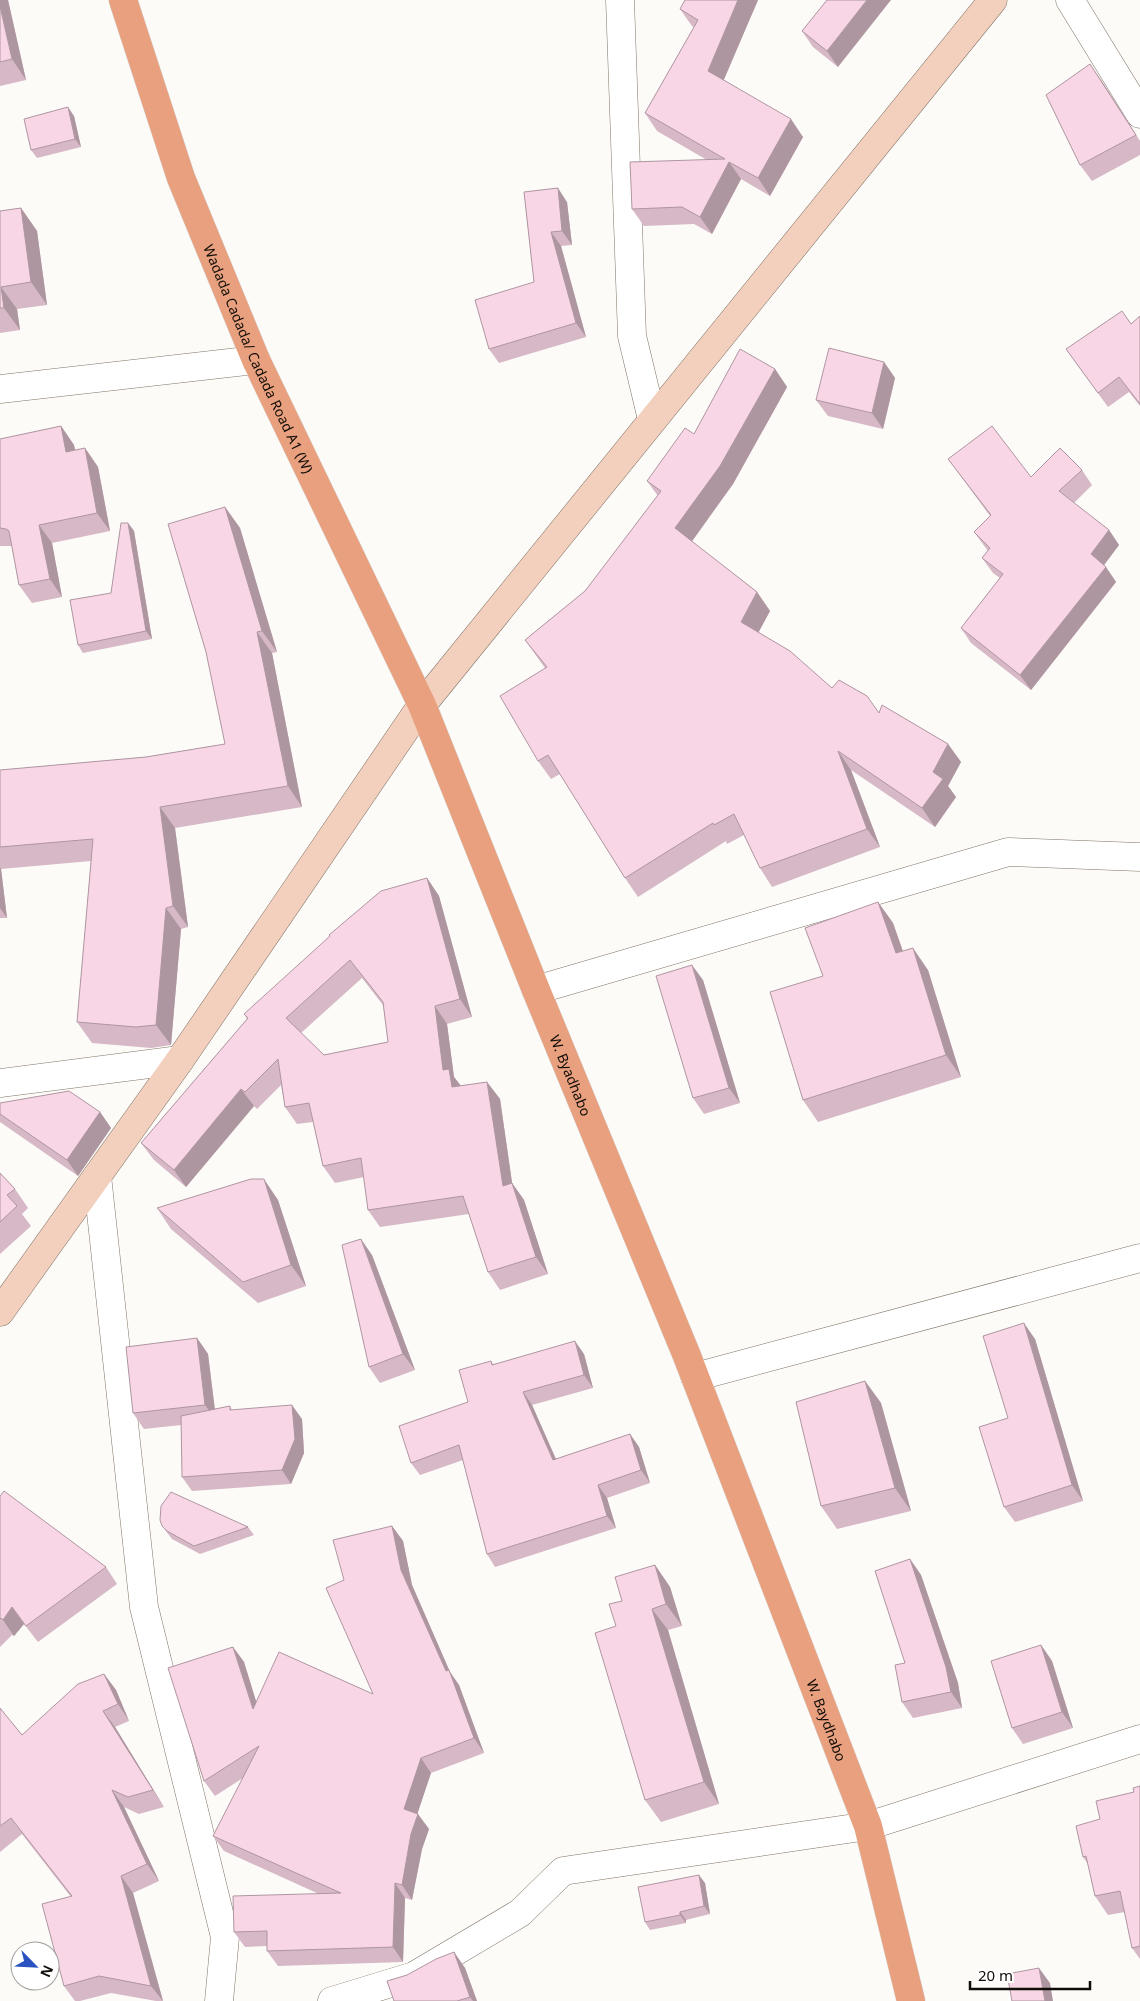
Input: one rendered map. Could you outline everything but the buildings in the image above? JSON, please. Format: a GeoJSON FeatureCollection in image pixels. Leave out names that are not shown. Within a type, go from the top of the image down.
{"type":"FeatureCollection","features":[{"type":"Feature","properties":{"kind":"main road","name":"Wadada Cadada/ Cadada Road A1 (W)"},"geometry":{"type":"LineString","coordinates":[[123,0],[182,178],[256,360],[422,705]]}},
{"type":"Feature","properties":{"kind":"main road","name":"W. Byadhabo"},"geometry":{"type":"LineString","coordinates":[[422,705],[721,1445]]}},
{"type":"Feature","properties":{"kind":"main road","name":"W. Baydhabo"},"geometry":{"type":"LineString","coordinates":[[721,1445],[868,1826],[911,2001]]}},
{"type":"Feature","properties":{"kind":"street"},"geometry":{"type":"LineString","coordinates":[[620,0],[632,336],[652,419]]}},
{"type":"Feature","properties":{"kind":"street"},"geometry":{"type":"LineString","coordinates":[[0,1312],[180,1060],[422,705],[993,0]]}},
{"type":"Feature","properties":{"kind":"street"},"geometry":{"type":"LineString","coordinates":[[1070,0],[1140,114]]}},
{"type":"Feature","properties":{"kind":"street"},"geometry":{"type":"LineString","coordinates":[[0,389],[256,360]]}},
{"type":"Feature","properties":{"kind":"street"},"geometry":{"type":"LineString","coordinates":[[536,990],[1008,852],[1140,857]]}},
{"type":"Feature","properties":{"kind":"street"},"geometry":{"type":"LineString","coordinates":[[0,1083],[180,1060]]}},
{"type":"Feature","properties":{"kind":"street"},"geometry":{"type":"LineString","coordinates":[[98,1176],[144,1607],[225,1937],[219,2001]]}},
{"type":"Feature","properties":{"kind":"street"},"geometry":{"type":"LineString","coordinates":[[695,1377],[1140,1258]]}},
{"type":"Feature","properties":{"kind":"street"},"geometry":{"type":"LineString","coordinates":[[332,2001],[414,1976],[520,1913],[563,1870],[868,1826],[1140,1739]]}}]}
